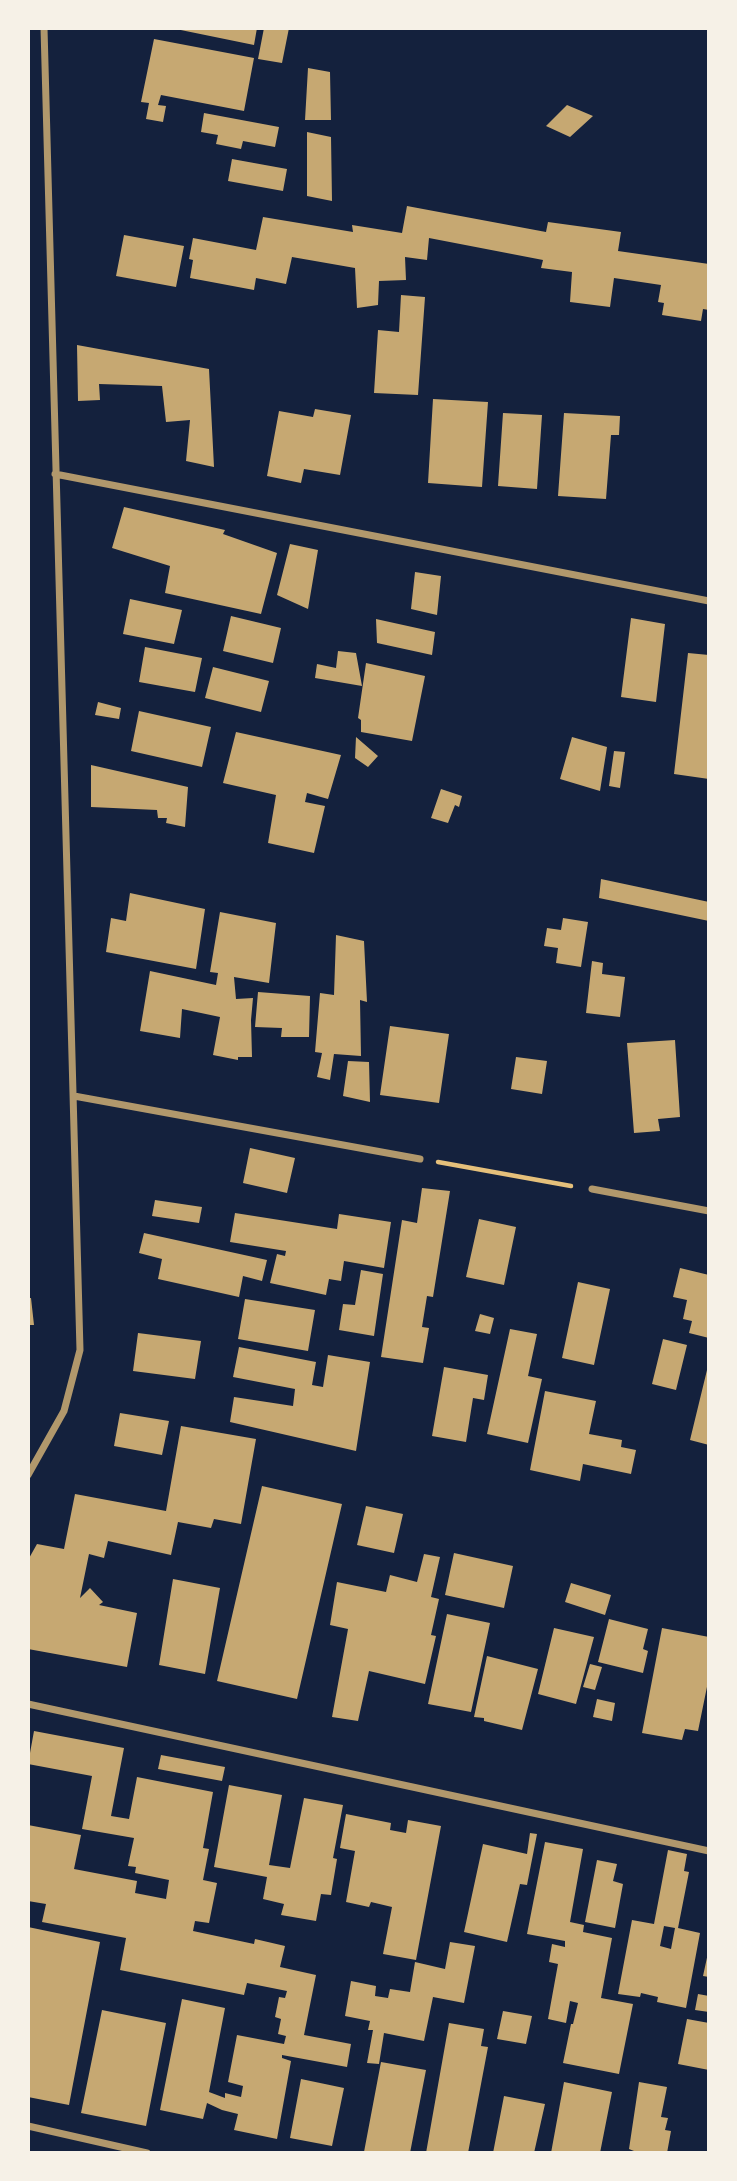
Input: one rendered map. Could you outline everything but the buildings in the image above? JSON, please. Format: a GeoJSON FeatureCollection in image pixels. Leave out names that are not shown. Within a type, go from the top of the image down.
{"type":"FeatureCollection","features":[{"type":"Feature","properties":{"kind":"street"},"geometry":{"type":"LineString","coordinates":[[28,1475],[64,1411],[80,1350],[44,28]]}},
{"type":"Feature","properties":{"kind":"street"},"geometry":{"type":"LineString","coordinates":[[55,474],[709,601]]}},
{"type":"Feature","properties":{"kind":"street"},"geometry":{"type":"LineString","coordinates":[[74,1096],[420,1159]]}},
{"type":"Feature","properties":{"kind":"street"},"geometry":{"type":"LineString","coordinates":[[592,1189],[709,1211]]}},
{"type":"Feature","properties":{"kind":"street"},"geometry":{"type":"LineString","coordinates":[[28,1704],[709,1851]]}},
{"type":"Feature","properties":{"kind":"street"},"geometry":{"type":"LineString","coordinates":[[28,2126],[148,2153]]}},
{"type":"Feature","properties":{"kind":"path"},"geometry":{"type":"LineString","coordinates":[[420,1159],[592,1189]]}}]}
